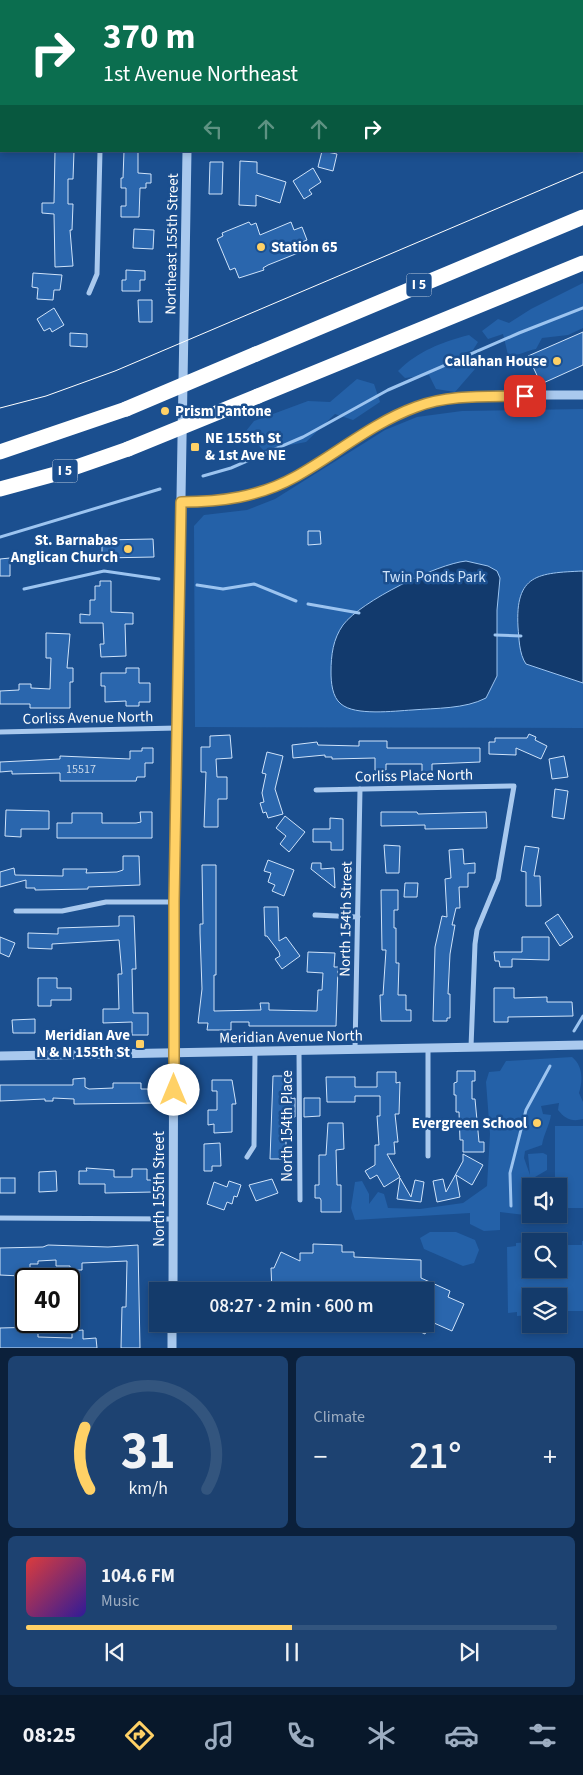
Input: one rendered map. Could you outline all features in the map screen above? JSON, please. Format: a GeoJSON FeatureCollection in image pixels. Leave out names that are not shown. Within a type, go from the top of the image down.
{"type":"FeatureCollection","features":[{"type":"Feature","properties":{"kind":"highway","name":"I 5"},"geometry":{"type":"LineString","coordinates":[[0,452],[126,409],[583,217]]}},
{"type":"Feature","properties":{"kind":"highway","name":"I 5"},"geometry":{"type":"LineString","coordinates":[[0,489],[59,474],[128,449],[583,263]]}},
{"type":"Feature","properties":{"kind":"street"},"geometry":{"type":"LineString","coordinates":[[89,293],[97,274],[100,152]]}},
{"type":"Feature","properties":{"kind":"street","name":"Northeast 155th Street"},"geometry":{"type":"LineString","coordinates":[[185,337],[187,152]]}},
{"type":"Feature","properties":{"kind":"street","name":"North 155th Street"},"geometry":{"type":"LineString","coordinates":[[173,1282],[174,902],[185,337]]}},
{"type":"Feature","properties":{"kind":"street"},"geometry":{"type":"LineString","coordinates":[[181,502],[224,500],[279,485],[382,422],[430,402],[472,397],[583,395]]}},
{"type":"Feature","properties":{"kind":"street","name":"Corliss Avenue North"},"geometry":{"type":"LineString","coordinates":[[0,732],[177,728]]}},
{"type":"Feature","properties":{"kind":"street","name":"Corliss Place North"},"geometry":{"type":"LineString","coordinates":[[316,790],[514,786],[498,879],[477,930],[474,944],[471,1047]]}},
{"type":"Feature","properties":{"kind":"street","name":"North 154th Street"},"geometry":{"type":"LineString","coordinates":[[355,1050],[360,790]]}},
{"type":"Feature","properties":{"kind":"street"},"geometry":{"type":"LineString","coordinates":[[16,911],[62,911],[106,902],[174,902]]}},
{"type":"Feature","properties":{"kind":"street"},"geometry":{"type":"LineString","coordinates":[[315,915],[358,917]]}},
{"type":"Feature","properties":{"kind":"street","name":"Meridian Avenue North"},"geometry":{"type":"LineString","coordinates":[[0,1056],[583,1045]]}},
{"type":"Feature","properties":{"kind":"street"},"geometry":{"type":"LineString","coordinates":[[428,1048],[428,1156]]}},
{"type":"Feature","properties":{"kind":"street","name":"North 154th Place"},"geometry":{"type":"LineString","coordinates":[[299,1051],[300,1200]]}},
{"type":"Feature","properties":{"kind":"street"},"geometry":{"type":"LineString","coordinates":[[247,1158],[254,1146],[255,1052]]}},
{"type":"Feature","properties":{"kind":"street"},"geometry":{"type":"LineString","coordinates":[[0,1218],[173,1219]]}},
{"type":"Feature","properties":{"kind":"street"},"geometry":{"type":"LineString","coordinates":[[172,1332],[172,1348]]}},
{"type":"Feature","properties":{"kind":"green space"},"geometry":{"type":"Polygon","coordinates":[[[583,283],[583,328],[568,335],[542,338],[536,349],[512,355],[508,355],[503,334],[488,339],[482,331],[498,319],[509,323],[531,309],[583,283]]]}},
{"type":"Feature","properties":{"kind":"green space"},"geometry":{"type":"Polygon","coordinates":[[[469,335],[478,342],[473,350],[460,354],[475,369],[455,392],[436,389],[429,375],[405,378],[398,371],[414,358],[431,348],[469,335]]]}},
{"type":"Feature","properties":{"kind":"green space"},"geometry":{"type":"Polygon","coordinates":[[[357,379],[374,384],[380,402],[353,420],[335,414],[306,442],[263,450],[246,431],[254,421],[308,401],[330,402],[357,379]]]}},
{"type":"Feature","properties":{"kind":"green space","name":"Twin Ponds Park"},"geometry":{"type":"Polygon","coordinates":[[[583,409],[583,728],[195,727],[194,526],[204,515],[247,510],[275,499],[385,430],[417,417],[462,411],[583,409]]]}},
{"type":"Feature","properties":{"kind":"green space","name":"Evergreen School"},"geometry":{"type":"Polygon","coordinates":[[[572,1057],[576,1061],[581,1074],[579,1093],[583,1102],[583,1119],[572,1120],[563,1116],[558,1110],[559,1103],[541,1106],[543,1114],[551,1115],[542,1145],[525,1151],[524,1158],[530,1175],[528,1154],[543,1153],[547,1155],[547,1170],[535,1177],[522,1178],[522,1215],[500,1212],[500,1230],[484,1231],[470,1224],[470,1213],[355,1220],[351,1208],[355,1182],[362,1181],[369,1194],[369,1204],[378,1192],[384,1194],[388,1208],[420,1209],[463,1203],[487,1186],[490,1134],[486,1082],[489,1072],[500,1071],[506,1061],[572,1057]]]}},
{"type":"Feature","properties":{"kind":"green space"},"geometry":{"type":"Polygon","coordinates":[[[555,1126],[583,1126],[583,1208],[567,1208],[567,1178],[555,1178],[555,1126]]]}},
{"type":"Feature","properties":{"kind":"green space"},"geometry":{"type":"Polygon","coordinates":[[[430,1232],[456,1232],[475,1240],[479,1250],[474,1263],[463,1266],[424,1249],[420,1238],[430,1232]]]}},
{"type":"Feature","properties":{"kind":"green space"},"geometry":{"type":"Polygon","coordinates":[[[583,1241],[583,1311],[567,1311],[567,1288],[522,1288],[522,1316],[517,1316],[517,1312],[508,1313],[507,1247],[516,1246],[516,1243],[522,1243],[522,1278],[567,1278],[567,1245],[582,1245],[583,1241]]]}},
{"type":"Feature","properties":{"kind":"shaded area"},"geometry":{"type":"Polygon","coordinates":[[[466,561],[488,566],[497,571],[500,578],[497,610],[497,676],[486,698],[460,706],[385,712],[355,710],[341,704],[333,689],[331,666],[335,642],[343,625],[352,615],[366,605],[400,585],[437,569],[466,561]]]}},
{"type":"Feature","properties":{"kind":"shaded area"},"geometry":{"type":"Polygon","coordinates":[[[583,571],[583,683],[526,664],[519,641],[518,609],[525,587],[532,580],[553,573],[583,571]]]}},
{"type":"Feature","properties":{"kind":"building"},"geometry":{"type":"Polygon","coordinates":[[[55,152],[74,152],[73,179],[68,179],[68,204],[73,204],[72,230],[70,230],[73,266],[55,267],[54,214],[42,213],[42,203],[54,203],[55,152]]]}},
{"type":"Feature","properties":{"kind":"building"},"geometry":{"type":"Polygon","coordinates":[[[124,152],[138,152],[138,173],[151,174],[151,183],[146,183],[146,188],[140,188],[139,217],[121,217],[121,206],[126,206],[126,188],[121,188],[121,178],[123,178],[124,152]]]}},
{"type":"Feature","properties":{"kind":"building"},"geometry":{"type":"Polygon","coordinates":[[[322,152],[337,154],[333,171],[318,167],[322,152]]]}},
{"type":"Feature","properties":{"kind":"building"},"geometry":{"type":"Polygon","coordinates":[[[240,161],[257,162],[257,173],[286,182],[280,203],[256,195],[256,206],[239,205],[240,161]]]}},
{"type":"Feature","properties":{"kind":"building"},"geometry":{"type":"Polygon","coordinates":[[[210,162],[223,162],[222,194],[209,194],[210,162]]]}},
{"type":"Feature","properties":{"kind":"building"},"geometry":{"type":"Polygon","coordinates":[[[313,168],[321,182],[309,190],[312,194],[304,199],[293,181],[313,168]]]}},
{"type":"Feature","properties":{"kind":"building","name":"Station 65"},"geometry":{"type":"Polygon","coordinates":[[[249,222],[251,225],[256,223],[260,235],[291,222],[294,230],[302,227],[307,240],[300,243],[303,251],[268,265],[263,268],[264,270],[239,278],[235,268],[230,270],[217,239],[223,236],[222,233],[249,222]]]}},
{"type":"Feature","properties":{"kind":"building"},"geometry":{"type":"Polygon","coordinates":[[[134,229],[154,230],[153,249],[133,248],[134,229]]]}},
{"type":"Feature","properties":{"kind":"building"},"geometry":{"type":"Polygon","coordinates":[[[126,270],[145,271],[145,280],[140,280],[140,291],[122,291],[122,280],[126,280],[126,270]]]}},
{"type":"Feature","properties":{"kind":"building"},"geometry":{"type":"Polygon","coordinates":[[[33,273],[62,275],[60,290],[54,290],[53,300],[37,299],[38,288],[32,287],[33,273]]]}},
{"type":"Feature","properties":{"kind":"building"},"geometry":{"type":"Polygon","coordinates":[[[138,300],[152,300],[152,322],[139,322],[138,300]]]}},
{"type":"Feature","properties":{"kind":"building"},"geometry":{"type":"Polygon","coordinates":[[[54,308],[64,325],[52,332],[50,328],[44,331],[37,319],[54,308]]]}},
{"type":"Feature","properties":{"kind":"building","name":"Callahan House"},"geometry":{"type":"Polygon","coordinates":[[[583,332],[583,365],[541,384],[528,356],[583,332]]]}},
{"type":"Feature","properties":{"kind":"building"},"geometry":{"type":"Polygon","coordinates":[[[70,333],[87,334],[87,347],[70,346],[70,333]]]}},
{"type":"Feature","properties":{"kind":"building"},"geometry":{"type":"Polygon","coordinates":[[[308,531],[320,531],[321,544],[308,545],[308,531]]]}},
{"type":"Feature","properties":{"kind":"building","name":"St. Barnabas Anglican Church"},"geometry":{"type":"Polygon","coordinates":[[[153,539],[154,557],[102,558],[102,540],[153,539]]]}},
{"type":"Feature","properties":{"kind":"building"},"geometry":{"type":"Polygon","coordinates":[[[10,558],[10,576],[0,576],[0,559],[10,558]]]}},
{"type":"Feature","properties":{"kind":"building"},"geometry":{"type":"Polygon","coordinates":[[[100,581],[111,581],[111,612],[133,613],[133,624],[125,624],[126,656],[101,657],[100,644],[104,644],[103,623],[80,623],[80,614],[90,615],[90,600],[95,600],[95,586],[100,586],[100,581]]]}},
{"type":"Feature","properties":{"kind":"building"},"geometry":{"type":"Polygon","coordinates":[[[46,633],[70,634],[67,668],[73,668],[73,682],[70,682],[70,708],[30,708],[30,704],[0,704],[0,691],[19,690],[19,684],[31,684],[31,688],[50,689],[51,658],[46,658],[46,633]]]}},
{"type":"Feature","properties":{"kind":"building"},"geometry":{"type":"Polygon","coordinates":[[[126,668],[139,668],[139,683],[150,683],[150,702],[139,702],[139,706],[126,706],[126,701],[105,702],[105,686],[101,686],[101,673],[126,673],[126,668]]]}},
{"type":"Feature","properties":{"kind":"building"},"geometry":{"type":"Polygon","coordinates":[[[529,734],[536,737],[535,740],[547,746],[541,759],[516,748],[516,755],[489,754],[489,742],[495,742],[495,738],[527,738],[529,734]]]}},
{"type":"Feature","properties":{"kind":"building"},"geometry":{"type":"Polygon","coordinates":[[[230,735],[232,758],[216,759],[217,777],[227,777],[227,799],[218,799],[218,827],[204,827],[206,772],[201,772],[201,747],[210,747],[210,736],[230,735]]]}},
{"type":"Feature","properties":{"kind":"building"},"geometry":{"type":"Polygon","coordinates":[[[359,741],[387,741],[387,748],[480,748],[480,762],[432,764],[432,773],[422,773],[422,764],[386,764],[386,770],[375,770],[375,758],[332,759],[332,757],[325,757],[325,755],[293,758],[292,745],[317,742],[318,745],[359,746],[359,741]]]}},
{"type":"Feature","properties":{"kind":"building"},"geometry":{"type":"Polygon","coordinates":[[[142,748],[153,748],[153,763],[145,763],[145,777],[137,777],[136,781],[60,781],[60,773],[12,774],[12,771],[0,772],[0,762],[60,759],[60,756],[130,759],[130,751],[142,751],[142,748]]]}},
{"type":"Feature","properties":{"kind":"building"},"geometry":{"type":"Polygon","coordinates":[[[267,752],[283,756],[275,789],[283,814],[268,818],[266,812],[263,813],[260,803],[264,802],[262,793],[266,774],[262,773],[267,752]]]}},
{"type":"Feature","properties":{"kind":"building"},"geometry":{"type":"Polygon","coordinates":[[[564,756],[568,777],[552,779],[549,759],[564,756]]]}},
{"type":"Feature","properties":{"kind":"building"},"geometry":{"type":"Polygon","coordinates":[[[555,789],[568,791],[564,819],[552,817],[555,789]]]}},
{"type":"Feature","properties":{"kind":"building"},"geometry":{"type":"Polygon","coordinates":[[[6,810],[49,811],[49,829],[21,829],[21,837],[5,836],[6,810]]]}},
{"type":"Feature","properties":{"kind":"building"},"geometry":{"type":"Polygon","coordinates":[[[140,812],[152,812],[152,838],[57,838],[57,823],[72,823],[72,813],[102,813],[102,823],[136,823],[141,822],[140,812]]]}},
{"type":"Feature","properties":{"kind":"building"},"geometry":{"type":"Polygon","coordinates":[[[381,812],[417,812],[418,814],[486,812],[487,828],[425,829],[425,825],[381,826],[381,812]]]}},
{"type":"Feature","properties":{"kind":"building"},"geometry":{"type":"Polygon","coordinates":[[[285,816],[305,832],[289,852],[280,844],[286,836],[276,828],[285,816]]]}},
{"type":"Feature","properties":{"kind":"building"},"geometry":{"type":"Polygon","coordinates":[[[330,818],[343,819],[343,850],[331,850],[331,842],[313,842],[313,829],[330,829],[330,818]]]}},
{"type":"Feature","properties":{"kind":"building"},"geometry":{"type":"Polygon","coordinates":[[[384,845],[400,846],[399,873],[386,873],[384,845]]]}},
{"type":"Feature","properties":{"kind":"building"},"geometry":{"type":"Polygon","coordinates":[[[525,846],[539,848],[534,876],[540,876],[541,906],[526,906],[526,872],[521,871],[525,846]]]}},
{"type":"Feature","properties":{"kind":"building"},"geometry":{"type":"Polygon","coordinates":[[[463,849],[464,864],[475,863],[475,873],[468,873],[468,887],[459,887],[460,908],[456,908],[452,925],[455,925],[450,954],[448,994],[450,994],[450,1018],[447,1018],[447,1021],[433,1021],[435,947],[442,916],[447,917],[445,879],[451,878],[449,850],[463,849]]]}},
{"type":"Feature","properties":{"kind":"building"},"geometry":{"type":"Polygon","coordinates":[[[123,856],[139,856],[140,885],[88,887],[88,889],[35,890],[35,888],[26,888],[26,880],[0,887],[0,872],[14,868],[15,875],[63,876],[63,869],[87,869],[86,873],[117,872],[123,870],[123,856]]]}},
{"type":"Feature","properties":{"kind":"building"},"geometry":{"type":"Polygon","coordinates":[[[268,860],[294,870],[284,896],[272,891],[275,885],[268,882],[271,873],[264,871],[268,860]]]}},
{"type":"Feature","properties":{"kind":"building"},"geometry":{"type":"Polygon","coordinates":[[[312,863],[321,863],[321,869],[334,868],[335,888],[311,869],[312,863]]]}},
{"type":"Feature","properties":{"kind":"building"},"geometry":{"type":"Polygon","coordinates":[[[202,865],[216,865],[216,975],[214,975],[214,1011],[261,1010],[260,1003],[269,1003],[269,1010],[317,1011],[318,990],[322,990],[323,973],[307,972],[308,952],[335,953],[334,967],[338,967],[336,1026],[249,1026],[249,1022],[231,1022],[231,1030],[207,1030],[208,1023],[198,1023],[202,989],[200,924],[203,924],[202,865]]]}},
{"type":"Feature","properties":{"kind":"building"},"geometry":{"type":"Polygon","coordinates":[[[405,883],[418,883],[417,897],[404,897],[405,883]]]}},
{"type":"Feature","properties":{"kind":"building"},"geometry":{"type":"Polygon","coordinates":[[[381,890],[398,890],[398,910],[394,910],[394,928],[396,928],[396,963],[399,963],[398,995],[406,995],[406,1010],[411,1010],[411,1021],[381,1021],[380,995],[383,995],[386,950],[382,950],[381,890]]]}},
{"type":"Feature","properties":{"kind":"building"},"geometry":{"type":"Polygon","coordinates":[[[264,907],[278,907],[279,941],[286,937],[300,956],[282,969],[275,959],[280,956],[279,952],[267,936],[265,936],[264,907]]]}},
{"type":"Feature","properties":{"kind":"building"},"geometry":{"type":"Polygon","coordinates":[[[558,914],[573,937],[560,946],[545,923],[558,914]]]}},
{"type":"Feature","properties":{"kind":"building"},"geometry":{"type":"Polygon","coordinates":[[[119,916],[134,916],[136,969],[132,969],[133,1013],[148,1013],[148,1035],[132,1035],[132,1022],[103,1023],[103,1009],[119,1009],[118,974],[122,974],[119,940],[52,944],[52,949],[28,948],[28,933],[58,934],[58,928],[119,926],[119,916]]]}},
{"type":"Feature","properties":{"kind":"building"},"geometry":{"type":"Polygon","coordinates":[[[0,937],[15,943],[9,957],[0,953],[0,937]]]}},
{"type":"Feature","properties":{"kind":"building"},"geometry":{"type":"Polygon","coordinates":[[[522,937],[549,937],[549,960],[512,959],[512,967],[500,967],[499,961],[495,961],[494,952],[522,952],[522,937]]]}},
{"type":"Feature","properties":{"kind":"building"},"geometry":{"type":"Polygon","coordinates":[[[38,978],[57,978],[57,988],[71,988],[71,1000],[51,1000],[51,1006],[38,1006],[38,978]]]}},
{"type":"Feature","properties":{"kind":"building"},"geometry":{"type":"Polygon","coordinates":[[[494,988],[514,988],[514,998],[547,997],[547,1002],[572,1002],[573,1016],[508,1017],[508,1022],[494,1022],[494,988]]]}},
{"type":"Feature","properties":{"kind":"building"},"geometry":{"type":"Polygon","coordinates":[[[35,1019],[35,1033],[13,1033],[12,1020],[35,1019]]]}},
{"type":"Feature","properties":{"kind":"building"},"geometry":{"type":"Polygon","coordinates":[[[457,1071],[475,1071],[475,1081],[472,1081],[472,1099],[475,1099],[479,1142],[484,1142],[484,1152],[463,1152],[463,1140],[460,1140],[459,1112],[456,1112],[456,1095],[454,1095],[457,1071]]]}},
{"type":"Feature","properties":{"kind":"building"},"geometry":{"type":"Polygon","coordinates":[[[377,1072],[396,1072],[396,1083],[400,1082],[399,1114],[395,1114],[398,1142],[394,1142],[395,1154],[387,1154],[400,1177],[384,1187],[377,1175],[370,1179],[365,1171],[375,1165],[375,1145],[379,1145],[377,1116],[380,1116],[380,1096],[355,1096],[355,1102],[327,1102],[326,1077],[355,1077],[355,1087],[377,1087],[377,1072]]]}},
{"type":"Feature","properties":{"kind":"building"},"geometry":{"type":"Polygon","coordinates":[[[273,1076],[291,1076],[291,1099],[295,1098],[295,1117],[291,1117],[291,1126],[286,1126],[286,1159],[270,1159],[273,1076]]]}},
{"type":"Feature","properties":{"kind":"building"},"geometry":{"type":"Polygon","coordinates":[[[85,1078],[85,1087],[89,1089],[113,1088],[113,1083],[141,1083],[141,1089],[153,1089],[154,1103],[74,1104],[74,1099],[53,1098],[53,1101],[45,1101],[45,1099],[0,1101],[0,1085],[73,1085],[73,1079],[85,1078]]]}},
{"type":"Feature","properties":{"kind":"building"},"geometry":{"type":"Polygon","coordinates":[[[212,1080],[232,1080],[236,1104],[232,1104],[232,1132],[214,1133],[214,1124],[208,1125],[208,1110],[217,1110],[217,1091],[212,1091],[212,1080]]]}},
{"type":"Feature","properties":{"kind":"building"},"geometry":{"type":"Polygon","coordinates":[[[304,1098],[320,1098],[320,1116],[304,1117],[304,1098]]]}},
{"type":"Feature","properties":{"kind":"building"},"geometry":{"type":"Polygon","coordinates":[[[328,1123],[343,1123],[344,1149],[336,1150],[337,1185],[341,1185],[341,1212],[321,1212],[321,1200],[320,1198],[315,1198],[315,1185],[319,1185],[319,1155],[326,1155],[328,1123]]]}},
{"type":"Feature","properties":{"kind":"building"},"geometry":{"type":"Polygon","coordinates":[[[220,1143],[221,1166],[212,1166],[212,1171],[204,1171],[204,1144],[220,1143]]]}},
{"type":"Feature","properties":{"kind":"building"},"geometry":{"type":"Polygon","coordinates":[[[463,1154],[483,1165],[472,1185],[456,1175],[460,1197],[437,1202],[433,1181],[443,1179],[446,1192],[463,1161],[463,1154]]]}},
{"type":"Feature","properties":{"kind":"building"},"geometry":{"type":"Polygon","coordinates":[[[86,1168],[114,1170],[114,1177],[132,1177],[132,1169],[147,1169],[147,1180],[153,1180],[153,1192],[105,1193],[105,1184],[79,1184],[79,1171],[87,1171],[86,1168]]]}},
{"type":"Feature","properties":{"kind":"building"},"geometry":{"type":"Polygon","coordinates":[[[56,1171],[57,1191],[39,1192],[39,1172],[56,1171]]]}},
{"type":"Feature","properties":{"kind":"building"},"geometry":{"type":"Polygon","coordinates":[[[0,1178],[15,1178],[15,1193],[0,1193],[0,1178]]]}},
{"type":"Feature","properties":{"kind":"building"},"geometry":{"type":"Polygon","coordinates":[[[400,1178],[411,1197],[415,1180],[424,1182],[421,1202],[397,1199],[400,1178]]]}},
{"type":"Feature","properties":{"kind":"building"},"geometry":{"type":"Polygon","coordinates":[[[272,1179],[278,1193],[256,1201],[249,1185],[272,1179]]]}},
{"type":"Feature","properties":{"kind":"building"},"geometry":{"type":"Polygon","coordinates":[[[229,1181],[241,1185],[237,1197],[234,1196],[232,1204],[227,1202],[224,1210],[207,1204],[214,1182],[227,1187],[229,1181]]]}},
{"type":"Feature","properties":{"kind":"building"},"geometry":{"type":"Polygon","coordinates":[[[313,1244],[342,1245],[342,1252],[354,1252],[354,1257],[421,1260],[421,1278],[430,1282],[272,1282],[271,1268],[274,1268],[281,1252],[300,1261],[300,1253],[313,1253],[313,1244]]]}},
{"type":"Feature","properties":{"kind":"building"},"geometry":{"type":"Polygon","coordinates":[[[48,1245],[108,1247],[138,1245],[140,1348],[121,1348],[122,1307],[126,1307],[127,1261],[82,1263],[82,1270],[80,1270],[80,1268],[70,1268],[70,1266],[56,1266],[56,1260],[38,1261],[38,1264],[30,1264],[30,1268],[15,1268],[15,1276],[0,1275],[0,1248],[43,1247],[48,1245]]]}},
{"type":"Feature","properties":{"kind":"building"},"geometry":{"type":"Polygon","coordinates":[[[434,1284],[450,1291],[448,1297],[464,1304],[452,1331],[434,1323],[434,1284]]]}},
{"type":"Feature","properties":{"kind":"building"},"geometry":{"type":"Polygon","coordinates":[[[0,1328],[15,1328],[15,1333],[38,1333],[38,1337],[72,1338],[72,1333],[80,1333],[80,1330],[83,1330],[83,1339],[96,1338],[97,1348],[0,1348],[0,1328]]]}},
{"type":"Feature","properties":{"kind":"waterway"},"geometry":{"type":"LineString","coordinates":[[203,476],[231,468],[303,437],[388,390],[519,333],[583,308]]}},
{"type":"Feature","properties":{"kind":"waterway"},"geometry":{"type":"LineString","coordinates":[[0,537],[160,489]]}},
{"type":"Feature","properties":{"kind":"waterway"},"geometry":{"type":"LineString","coordinates":[[24,589],[104,571],[159,579]]}},
{"type":"Feature","properties":{"kind":"waterway"},"geometry":{"type":"LineString","coordinates":[[197,585],[223,589],[254,584],[296,601]]}},
{"type":"Feature","properties":{"kind":"waterway"},"geometry":{"type":"LineString","coordinates":[[308,604],[359,613]]}},
{"type":"Feature","properties":{"kind":"waterway"},"geometry":{"type":"LineString","coordinates":[[495,635],[521,636]]}},
{"type":"Feature","properties":{"kind":"waterway"},"geometry":{"type":"LineString","coordinates":[[574,1031],[583,1016]]}},
{"type":"Feature","properties":{"kind":"waterway"},"geometry":{"type":"LineString","coordinates":[[511,1206],[510,1173],[526,1110],[550,1066]]}},
{"type":"Feature","properties":{"kind":"tram line"},"geometry":{"type":"LineString","coordinates":[[0,408],[46,396],[115,371],[583,172]]}},
{"type":"Feature","properties":{"kind":"place","name":"Station 65"},"geometry":{"type":"Point","coordinates":[261,247]}},
{"type":"Feature","properties":{"kind":"place","name":"Callahan House"},"geometry":{"type":"Point","coordinates":[557,361]}},
{"type":"Feature","properties":{"kind":"place","name":"Prism Pantone"},"geometry":{"type":"Point","coordinates":[165,411]}},
{"type":"Feature","properties":{"kind":"place","name":"NE 155th St & 1st Ave NE"},"geometry":{"type":"Point","coordinates":[195,447]}},
{"type":"Feature","properties":{"kind":"place","name":"St. Barnabas Anglican Church"},"geometry":{"type":"Point","coordinates":[128,549]}},
{"type":"Feature","properties":{"kind":"place","name":"Meridian Ave N & N 155th St"},"geometry":{"type":"Point","coordinates":[140,1044]}},
{"type":"Feature","properties":{"kind":"place","name":"Evergreen School"},"geometry":{"type":"Point","coordinates":[537,1123]}},
{"type":"Feature","properties":{"kind":"route"},"geometry":{"type":"LineString","coordinates":[[174,1090],[174,902],[181,502],[224,500],[247,496],[279,485],[295,477],[382,422],[430,402],[472,397],[525,396]]}}]}
